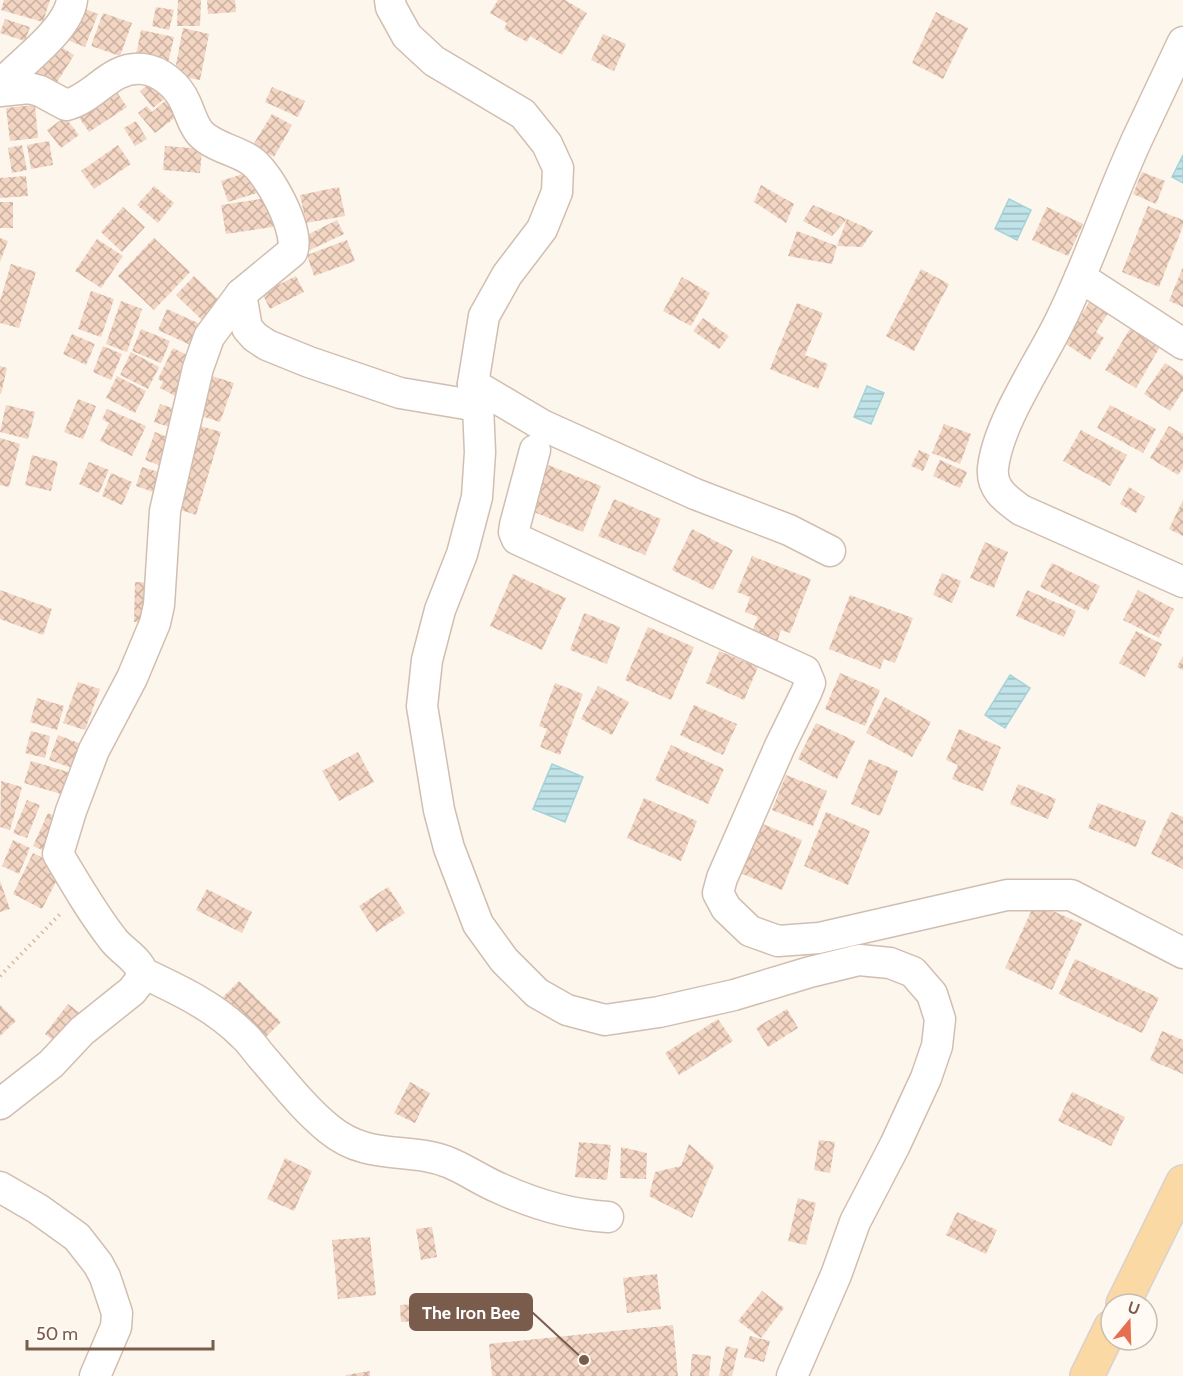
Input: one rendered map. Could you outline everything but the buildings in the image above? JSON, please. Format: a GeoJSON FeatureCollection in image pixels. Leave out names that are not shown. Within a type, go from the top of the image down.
{"type":"FeatureCollection","features":[{"type":"Feature","properties":{"kind":"main road"},"geometry":{"type":"LineString","coordinates":[[1129,1292],[1183,1182]]}},
{"type":"Feature","properties":{"kind":"main road"},"geometry":{"type":"LineString","coordinates":[[1087,1376],[1099,1352]]}},
{"type":"Feature","properties":{"kind":"street"},"geometry":{"type":"LineString","coordinates":[[0,85],[53,35],[71,9],[72,0]]}},
{"type":"Feature","properties":{"kind":"street"},"geometry":{"type":"LineString","coordinates":[[390,0],[391,7],[407,36],[434,61],[523,114],[547,144],[558,168],[558,192],[542,229],[507,275],[484,316],[475,395],[480,452],[477,497],[462,554],[440,610],[427,660],[422,706],[439,810],[449,848],[478,924],[504,960],[537,993],[567,1010],[604,1020],[659,1012],[859,960],[890,963],[913,972],[932,994],[940,1019],[937,1046],[926,1078],[895,1145],[855,1222],[836,1275],[792,1376]]}},
{"type":"Feature","properties":{"kind":"street"},"geometry":{"type":"LineString","coordinates":[[1183,42],[1140,133],[1062,318],[1000,439],[992,470],[996,488],[1001,496],[1021,510],[1183,582]]}},
{"type":"Feature","properties":{"kind":"street"},"geometry":{"type":"LineString","coordinates":[[0,90],[29,88],[40,90],[66,105],[75,103],[120,72],[133,68],[156,73],[166,79],[184,99],[201,134],[210,141],[249,159],[266,175],[282,205],[293,244],[292,252],[241,294],[210,337],[198,368],[165,511],[159,605],[155,622],[132,678],[94,750],[61,839],[58,854],[80,893],[113,941],[140,965],[143,973],[197,999],[220,1014],[245,1037],[314,1115],[341,1138],[368,1149],[450,1162],[498,1188],[540,1205],[582,1216],[608,1218]]}},
{"type":"Feature","properties":{"kind":"street"},"geometry":{"type":"LineString","coordinates":[[1080,276],[1183,344]]}},
{"type":"Feature","properties":{"kind":"street"},"geometry":{"type":"LineString","coordinates":[[241,294],[247,328],[267,345],[400,393],[475,395],[695,494],[789,531],[830,551]]}},
{"type":"Feature","properties":{"kind":"street"},"geometry":{"type":"LineString","coordinates":[[535,450],[514,525],[517,538],[536,549],[805,671],[810,683],[722,878],[718,893],[726,908],[750,931],[778,940],[819,938],[1007,896],[1071,895],[1183,953]]}},
{"type":"Feature","properties":{"kind":"street"},"geometry":{"type":"LineString","coordinates":[[890,963],[895,947],[891,921]]}},
{"type":"Feature","properties":{"kind":"street"},"geometry":{"type":"LineString","coordinates":[[0,1104],[51,1064],[82,1031],[132,991],[143,973]]}},
{"type":"Feature","properties":{"kind":"street"},"geometry":{"type":"LineString","coordinates":[[0,1187],[38,1209],[77,1237],[105,1277],[117,1313],[116,1327],[95,1376]]}},
{"type":"Feature","properties":{"kind":"path"},"geometry":{"type":"LineString","coordinates":[[0,976],[80,893]]}},
{"type":"Feature","properties":{"kind":"water"},"geometry":{"type":"Polygon","coordinates":[[[1183,155],[1183,183],[1172,177],[1183,155]]]}},
{"type":"Feature","properties":{"kind":"water"},"geometry":{"type":"Polygon","coordinates":[[[1009,199],[1031,210],[1017,240],[995,229],[1009,199]]]}},
{"type":"Feature","properties":{"kind":"water"},"geometry":{"type":"Polygon","coordinates":[[[867,386],[884,393],[871,424],[854,417],[867,386]]]}},
{"type":"Feature","properties":{"kind":"water"},"geometry":{"type":"Polygon","coordinates":[[[1010,675],[1030,688],[1005,728],[985,715],[1010,675]]]}},
{"type":"Feature","properties":{"kind":"water"},"geometry":{"type":"Polygon","coordinates":[[[552,764],[583,777],[565,822],[533,809],[552,764]]]}},
{"type":"Feature","properties":{"kind":"place","name":"The Iron Bee"},"geometry":{"type":"Point","coordinates":[584,1360]}}]}
